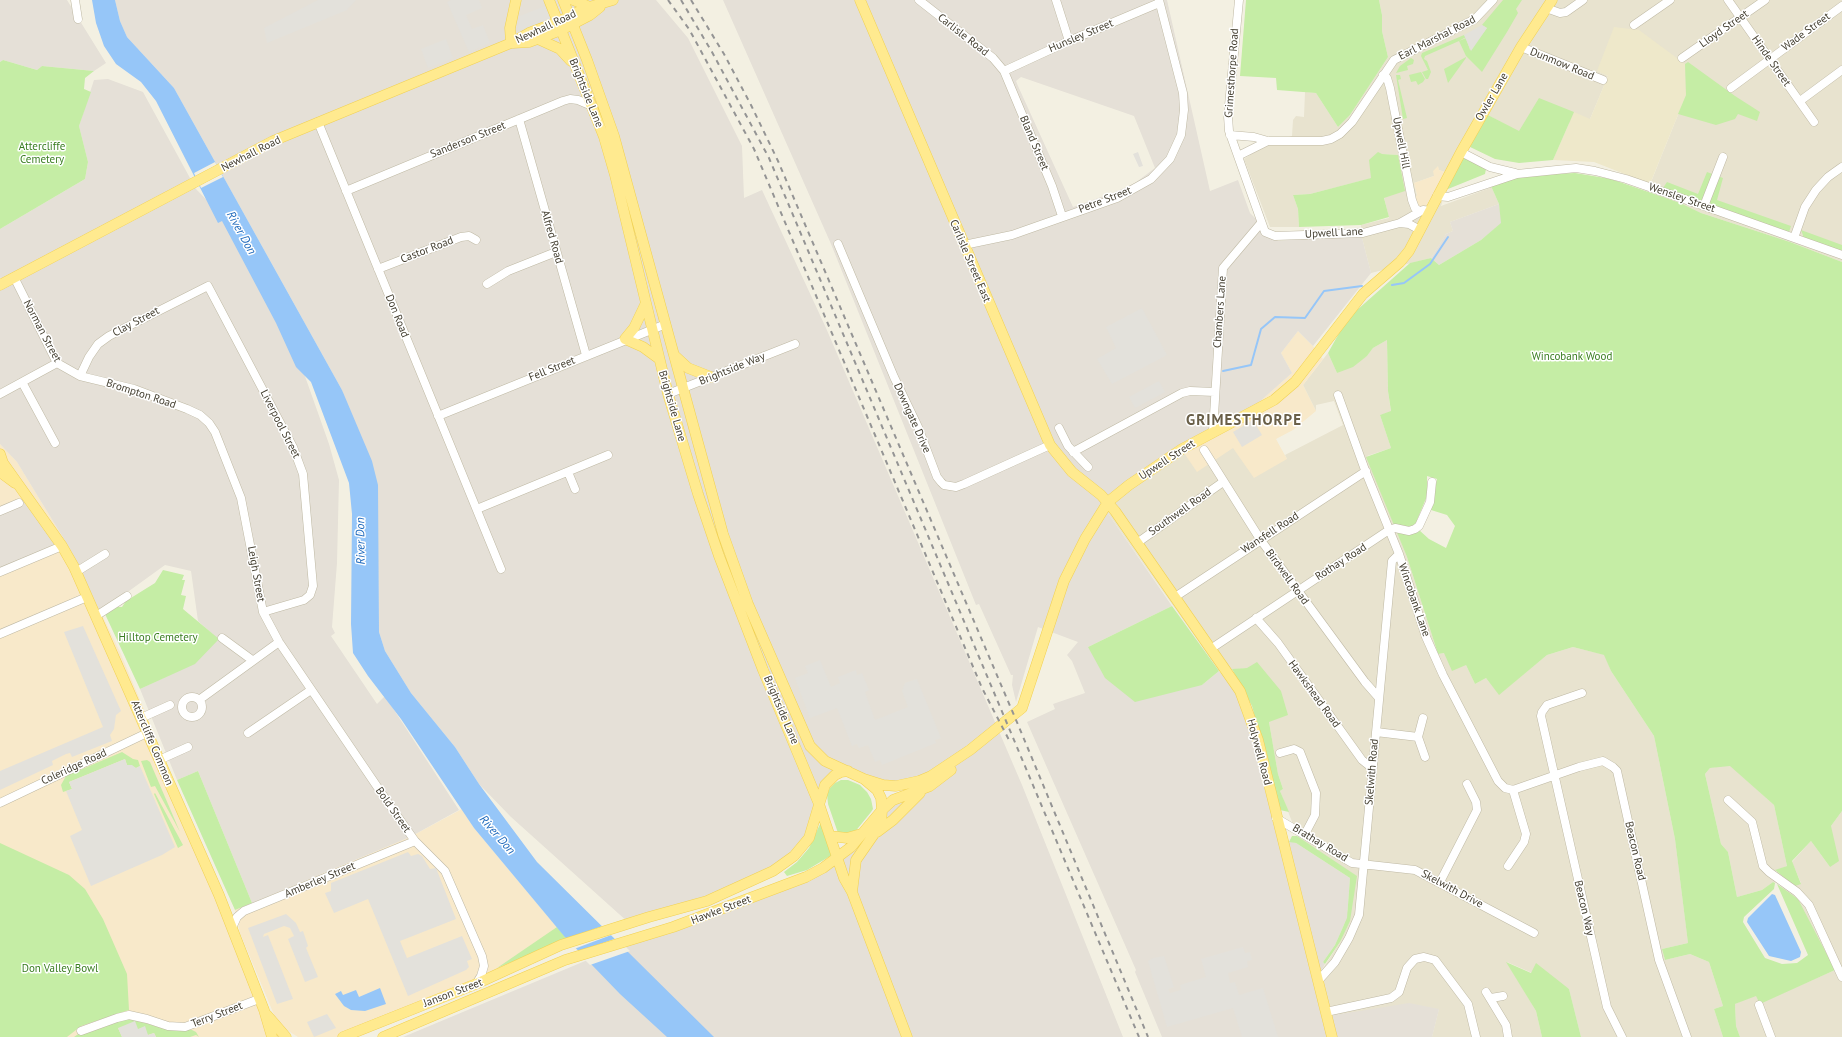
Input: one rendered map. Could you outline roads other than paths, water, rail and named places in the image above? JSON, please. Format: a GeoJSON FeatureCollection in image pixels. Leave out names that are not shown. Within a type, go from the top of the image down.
{"type":"FeatureCollection","features":[{"type":"Feature","properties":{"kind":"main road"},"geometry":{"type":"LineString","coordinates":[[511,43],[510,28],[516,0]]}},
{"type":"Feature","properties":{"kind":"main road","name":"Brightside Lane"},"geometry":{"type":"LineString","coordinates":[[549,0],[592,106],[615,175],[658,358],[698,494],[722,563],[763,670],[819,804]]}},
{"type":"Feature","properties":{"kind":"main road","name":"Brightside Lane"},"geometry":{"type":"LineString","coordinates":[[563,0],[587,60],[614,136],[723,534],[748,604],[810,746],[825,761],[848,771]]}},
{"type":"Feature","properties":{"kind":"main road"},"geometry":{"type":"LineString","coordinates":[[573,0],[590,7]]}},
{"type":"Feature","properties":{"kind":"main road","name":"Newhall Road"},"geometry":{"type":"LineString","coordinates":[[511,43],[528,42],[538,39],[590,7],[604,4],[613,0]]}},
{"type":"Feature","properties":{"kind":"main road","name":"Carlisle Street East"},"geometry":{"type":"LineString","coordinates":[[860,0],[1050,445],[1072,472],[1108,502]]}},
{"type":"Feature","properties":{"kind":"main road","name":"Newhall Road"},"geometry":{"type":"LineString","coordinates":[[570,20],[590,15],[604,4]]}},
{"type":"Feature","properties":{"kind":"main road","name":"Owler Lane"},"geometry":{"type":"LineString","coordinates":[[1437,196],[1460,152],[1521,47],[1549,4]]}},
{"type":"Feature","properties":{"kind":"main road","name":"Newhall Road"},"geometry":{"type":"LineString","coordinates":[[1,282],[14,277],[273,141],[511,43],[529,33],[560,26]]}},
{"type":"Feature","properties":{"kind":"main road"},"geometry":{"type":"LineString","coordinates":[[538,39],[560,49],[576,65]]}},
{"type":"Feature","properties":{"kind":"main road","name":"Upwell Street"},"geometry":{"type":"LineString","coordinates":[[864,779],[893,786],[919,781],[938,772],[970,750],[1020,710],[1024,705],[1051,615],[1064,581],[1082,545],[1108,502],[1125,488],[1182,449],[1242,418],[1286,391],[1301,376],[1363,294],[1406,256],[1437,196]]}},
{"type":"Feature","properties":{"kind":"main road"},"geometry":{"type":"LineString","coordinates":[[645,305],[636,324],[625,339],[643,347],[658,358]]}},
{"type":"Feature","properties":{"kind":"main road"},"geometry":{"type":"LineString","coordinates":[[674,354],[688,368],[711,377]]}},
{"type":"Feature","properties":{"kind":"main road","name":"Attercliffe Common"},"geometry":{"type":"LineString","coordinates":[[1,462],[20,486],[62,546],[76,572],[232,928],[264,1010],[272,1037]]}},
{"type":"Feature","properties":{"kind":"main road","name":"Holywell Road"},"geometry":{"type":"LineString","coordinates":[[1108,502],[1212,648],[1240,691],[1248,710],[1258,740],[1276,818],[1332,1037]]}},
{"type":"Feature","properties":{"kind":"main road","name":"Upwell Street"},"geometry":{"type":"LineString","coordinates":[[882,810],[893,800],[930,786],[950,770],[970,750]]}},
{"type":"Feature","properties":{"kind":"main road"},"geometry":{"type":"LineString","coordinates":[[852,892],[856,860],[881,824],[882,810],[879,793],[864,779],[848,771],[842,772],[827,783],[819,804],[845,882],[852,892],[907,1037]]}},
{"type":"Feature","properties":{"kind":"main road"},"geometry":{"type":"LineString","coordinates":[[875,834],[893,820],[913,798],[930,786]]}},
{"type":"Feature","properties":{"kind":"main road","name":"Hawke Street"},"geometry":{"type":"LineString","coordinates":[[561,944],[707,901],[773,872],[790,860],[806,843],[813,829],[819,804]]}},
{"type":"Feature","properties":{"kind":"main road"},"geometry":{"type":"LineString","coordinates":[[830,836],[847,838],[863,833],[882,810]]}},
{"type":"Feature","properties":{"kind":"main road","name":"Hawke Street"},"geometry":{"type":"LineString","coordinates":[[565,960],[701,918],[806,877],[837,858],[851,847],[863,833]]}},
{"type":"Feature","properties":{"kind":"main road","name":"Janson Street"},"geometry":{"type":"LineString","coordinates":[[343,1037],[476,984],[561,944]]}},
{"type":"Feature","properties":{"kind":"main road","name":"Janson Street"},"geometry":{"type":"LineString","coordinates":[[383,1037],[565,960]]}},
{"type":"Feature","properties":{"kind":"main road","name":"Attercliffe Common"},"geometry":{"type":"LineString","coordinates":[[264,1010],[286,1037]]}},
{"type":"Feature","properties":{"kind":"street"},"geometry":{"type":"LineString","coordinates":[[75,0],[78,19]]}},
{"type":"Feature","properties":{"kind":"street","name":"Carlisle Road"},"geometry":{"type":"LineString","coordinates":[[919,0],[993,58],[1004,71]]}},
{"type":"Feature","properties":{"kind":"street"},"geometry":{"type":"LineString","coordinates":[[1056,0],[1069,41]]}},
{"type":"Feature","properties":{"kind":"street","name":"Grimesthorpe Road"},"geometry":{"type":"LineString","coordinates":[[1239,0],[1228,116],[1230,135],[1261,223],[1268,234]]}},
{"type":"Feature","properties":{"kind":"street","name":"Earl Marshal Road"},"geometry":{"type":"LineString","coordinates":[[1230,135],[1254,137],[1268,141],[1322,141],[1340,134],[1352,122],[1383,75],[1399,56],[1475,19],[1493,0]]}},
{"type":"Feature","properties":{"kind":"street"},"geometry":{"type":"LineString","coordinates":[[1549,4],[1560,13],[1566,12],[1583,0]]}},
{"type":"Feature","properties":{"kind":"street"},"geometry":{"type":"LineString","coordinates":[[1634,25],[1670,0]]}},
{"type":"Feature","properties":{"kind":"street","name":"Hinde Street"},"geometry":{"type":"LineString","coordinates":[[1728,0],[1814,122]]}},
{"type":"Feature","properties":{"kind":"street","name":"Lloyd Street"},"geometry":{"type":"LineString","coordinates":[[1682,58],[1765,0]]}},
{"type":"Feature","properties":{"kind":"street","name":"Petre Street"},"geometry":{"type":"LineString","coordinates":[[964,245],[1012,235],[1062,216],[1117,198],[1138,188],[1160,170],[1170,159],[1177,146],[1184,123],[1183,93],[1159,1]]}},
{"type":"Feature","properties":{"kind":"street","name":"Hunsley Street"},"geometry":{"type":"LineString","coordinates":[[1004,71],[1159,1]]}},
{"type":"Feature","properties":{"kind":"street","name":"Wade Street"},"geometry":{"type":"LineString","coordinates":[[1731,88],[1842,6]]}},
{"type":"Feature","properties":{"kind":"street","name":"Dunmow Road"},"geometry":{"type":"LineString","coordinates":[[1521,47],[1603,80]]}},
{"type":"Feature","properties":{"kind":"street"},"geometry":{"type":"LineString","coordinates":[[1800,101],[1842,70]]}},
{"type":"Feature","properties":{"kind":"street","name":"Bland Street"},"geometry":{"type":"LineString","coordinates":[[1004,71],[1052,186],[1062,216]]}},
{"type":"Feature","properties":{"kind":"street","name":"Upwell Hill"},"geometry":{"type":"LineString","coordinates":[[1383,75],[1387,78],[1390,88],[1412,200],[1415,208],[1419,212]]}},
{"type":"Feature","properties":{"kind":"street","name":"Sanderson Street"},"geometry":{"type":"LineString","coordinates":[[346,191],[563,101],[570,99],[578,100],[592,106]]}},
{"type":"Feature","properties":{"kind":"street","name":"Alfred Road"},"geometry":{"type":"LineString","coordinates":[[519,119],[586,355]]}},
{"type":"Feature","properties":{"kind":"street","name":"Don Road"},"geometry":{"type":"LineString","coordinates":[[318,122],[501,568]]}},
{"type":"Feature","properties":{"kind":"street","name":"Earl Marshal Road"},"geometry":{"type":"LineString","coordinates":[[1238,156],[1268,141]]}},
{"type":"Feature","properties":{"kind":"street","name":"Wensley Street"},"geometry":{"type":"LineString","coordinates":[[1460,152],[1490,167],[1517,174]]}},
{"type":"Feature","properties":{"kind":"street"},"geometry":{"type":"LineString","coordinates":[[1704,206],[1723,157]]}},
{"type":"Feature","properties":{"kind":"street"},"geometry":{"type":"LineString","coordinates":[[1490,167],[1494,174],[1494,182]]}},
{"type":"Feature","properties":{"kind":"street"},"geometry":{"type":"LineString","coordinates":[[1794,238],[1805,207],[1816,190],[1828,177],[1842,167]]}},
{"type":"Feature","properties":{"kind":"street","name":"Wensley Street"},"geometry":{"type":"LineString","coordinates":[[1437,196],[1444,198],[1463,193],[1517,174],[1576,168],[1626,179],[1842,255]]}},
{"type":"Feature","properties":{"kind":"street","name":"Upwell Lane"},"geometry":{"type":"LineString","coordinates":[[1268,234],[1275,236],[1353,234],[1400,223],[1419,212],[1430,211]]}},
{"type":"Feature","properties":{"kind":"street","name":"Chambers Lane"},"geometry":{"type":"LineString","coordinates":[[1213,432],[1222,268],[1261,223]]}},
{"type":"Feature","properties":{"kind":"street"},"geometry":{"type":"LineString","coordinates":[[1400,223],[1410,224],[1420,230]]}},
{"type":"Feature","properties":{"kind":"street","name":"Castor Road"},"geometry":{"type":"LineString","coordinates":[[378,269],[461,237],[469,236],[476,240]]}},
{"type":"Feature","properties":{"kind":"street","name":"Downgate Drive"},"geometry":{"type":"LineString","coordinates":[[838,244],[894,377],[918,427],[937,477],[941,482],[956,487],[1050,445]]}},
{"type":"Feature","properties":{"kind":"street"},"geometry":{"type":"LineString","coordinates":[[487,284],[508,271],[556,252]]}},
{"type":"Feature","properties":{"kind":"street","name":"Norman Street"},"geometry":{"type":"LineString","coordinates":[[14,277],[57,363],[80,376]]}},
{"type":"Feature","properties":{"kind":"street","name":"Clay Street"},"geometry":{"type":"LineString","coordinates":[[80,376],[89,357],[98,344],[109,336],[208,286]]}},
{"type":"Feature","properties":{"kind":"street","name":"Liverpool Street"},"geometry":{"type":"LineString","coordinates":[[208,286],[294,447],[303,474],[313,586],[310,595],[304,600],[263,612]]}},
{"type":"Feature","properties":{"kind":"street","name":"Fell Street"},"geometry":{"type":"LineString","coordinates":[[438,416],[625,339],[666,324]]}},
{"type":"Feature","properties":{"kind":"street","name":"Brightside Way"},"geometry":{"type":"LineString","coordinates":[[668,394],[795,344]]}},
{"type":"Feature","properties":{"kind":"street"},"geometry":{"type":"LineString","coordinates":[[0,394],[57,363]]}},
{"type":"Feature","properties":{"kind":"street","name":"Brompton Road"},"geometry":{"type":"LineString","coordinates":[[80,376],[134,390],[200,415]]}},
{"type":"Feature","properties":{"kind":"street"},"geometry":{"type":"LineString","coordinates":[[22,382],[55,443]]}},
{"type":"Feature","properties":{"kind":"street"},"geometry":{"type":"LineString","coordinates":[[1073,452],[1182,393],[1215,392]]}},
{"type":"Feature","properties":{"kind":"street","name":"Wincobank Lane"},"geometry":{"type":"LineString","coordinates":[[1338,395],[1399,554],[1426,637],[1443,675],[1498,781],[1505,788],[1513,790]]}},
{"type":"Feature","properties":{"kind":"street","name":"Leigh Street"},"geometry":{"type":"LineString","coordinates":[[200,415],[209,423],[215,432],[240,498],[263,612],[279,642]]}},
{"type":"Feature","properties":{"kind":"street"},"geometry":{"type":"LineString","coordinates":[[1059,428],[1062,437],[1073,452],[1088,466]]}},
{"type":"Feature","properties":{"kind":"street","name":"Birdwell Road"},"geometry":{"type":"LineString","coordinates":[[1204,450],[1260,540],[1365,682],[1379,698]]}},
{"type":"Feature","properties":{"kind":"street"},"geometry":{"type":"LineString","coordinates":[[477,509],[608,455]]}},
{"type":"Feature","properties":{"kind":"street","name":"Wansfell Road"},"geometry":{"type":"LineString","coordinates":[[1175,597],[1366,471]]}},
{"type":"Feature","properties":{"kind":"street"},"geometry":{"type":"LineString","coordinates":[[568,472],[575,489]]}},
{"type":"Feature","properties":{"kind":"street","name":"Southwell Road"},"geometry":{"type":"LineString","coordinates":[[1137,543],[1223,482]]}},
{"type":"Feature","properties":{"kind":"street"},"geometry":{"type":"LineString","coordinates":[[1389,530],[1395,528],[1409,531],[1419,526],[1430,502],[1432,482]]}},
{"type":"Feature","properties":{"kind":"street"},"geometry":{"type":"LineString","coordinates":[[0,511],[18,503]]}},
{"type":"Feature","properties":{"kind":"street","name":"Rothay Road"},"geometry":{"type":"LineString","coordinates":[[1212,648],[1389,530]]}},
{"type":"Feature","properties":{"kind":"street"},"geometry":{"type":"LineString","coordinates":[[0,572],[62,546]]}},
{"type":"Feature","properties":{"kind":"street"},"geometry":{"type":"LineString","coordinates":[[76,572],[104,554]]}},
{"type":"Feature","properties":{"kind":"street","name":"Skelwith Road"},"geometry":{"type":"LineString","coordinates":[[1318,981],[1335,962],[1357,923],[1365,864],[1372,768],[1392,561],[1399,554]]}},
{"type":"Feature","properties":{"kind":"street"},"geometry":{"type":"LineString","coordinates":[[96,616],[127,596]]}},
{"type":"Feature","properties":{"kind":"street"},"geometry":{"type":"LineString","coordinates":[[0,634],[87,597]]}},
{"type":"Feature","properties":{"kind":"street","name":"Hawkshead Road"},"geometry":{"type":"LineString","coordinates":[[1256,618],[1278,643],[1362,760],[1372,768]]}},
{"type":"Feature","properties":{"kind":"street"},"geometry":{"type":"LineString","coordinates":[[222,638],[252,660]]}},
{"type":"Feature","properties":{"kind":"street"},"geometry":{"type":"LineString","coordinates":[[199,700],[252,660],[279,642]]}},
{"type":"Feature","properties":{"kind":"street","name":"Bold Street"},"geometry":{"type":"LineString","coordinates":[[279,642],[415,841],[445,871],[482,956],[484,966],[481,976],[476,984]]}},
{"type":"Feature","properties":{"kind":"street"},"geometry":{"type":"LineString","coordinates":[[248,733],[311,690]]}},
{"type":"Feature","properties":{"kind":"street","name":"Beacon Way"},"geometry":{"type":"LineString","coordinates":[[1582,694],[1553,702],[1547,705],[1542,712],[1554,776],[1607,1007],[1622,1037]]}},
{"type":"Feature","properties":{"kind":"street"},"geometry":{"type":"LineString","coordinates":[[141,718],[170,704]]}},
{"type":"Feature","properties":{"kind":"street"},"geometry":{"type":"LineString","coordinates":[[1423,718],[1418,736],[1425,757]]}},
{"type":"Feature","properties":{"kind":"street"},"geometry":{"type":"LineString","coordinates":[[1376,732],[1418,736]]}},
{"type":"Feature","properties":{"kind":"street","name":"Coleridge Road"},"geometry":{"type":"LineString","coordinates":[[0,802],[147,733]]}},
{"type":"Feature","properties":{"kind":"street"},"geometry":{"type":"LineString","coordinates":[[159,760],[188,747]]}},
{"type":"Feature","properties":{"kind":"street"},"geometry":{"type":"LineString","coordinates":[[1280,753],[1294,749],[1300,752],[1316,793],[1315,815],[1305,834]]}},
{"type":"Feature","properties":{"kind":"street","name":"Beacon Road"},"geometry":{"type":"LineString","coordinates":[[1513,790],[1579,767],[1602,761],[1613,766],[1616,771],[1659,960],[1687,1037]]}},
{"type":"Feature","properties":{"kind":"street"},"geometry":{"type":"LineString","coordinates":[[1440,882],[1477,810],[1476,802],[1467,784]]}},
{"type":"Feature","properties":{"kind":"street"},"geometry":{"type":"LineString","coordinates":[[1508,866],[1524,842],[1526,834],[1513,790]]}},
{"type":"Feature","properties":{"kind":"street"},"geometry":{"type":"LineString","coordinates":[[1728,800],[1752,822],[1763,866],[1797,892],[1809,905],[1842,977]]}},
{"type":"Feature","properties":{"kind":"street","name":"Brathay Road"},"geometry":{"type":"LineString","coordinates":[[1276,818],[1352,863],[1365,864]]}},
{"type":"Feature","properties":{"kind":"street","name":"Amberley Street"},"geometry":{"type":"LineString","coordinates":[[232,928],[237,917],[244,911],[415,841]]}},
{"type":"Feature","properties":{"kind":"street","name":"Skelwith Drive"},"geometry":{"type":"LineString","coordinates":[[1365,864],[1415,870],[1534,933]]}},
{"type":"Feature","properties":{"kind":"street"},"geometry":{"type":"LineString","coordinates":[[1326,1012],[1391,998],[1399,992],[1407,968],[1415,959],[1424,957],[1435,960],[1468,1004],[1476,1037]]}},
{"type":"Feature","properties":{"kind":"street"},"geometry":{"type":"LineString","coordinates":[[1503,996],[1488,995],[1506,1025],[1508,1037]]}},
{"type":"Feature","properties":{"kind":"street","name":"Terry Street"},"geometry":{"type":"LineString","coordinates":[[81,1031],[117,1018],[129,1016],[147,1019],[168,1026],[188,1026],[259,999]]}},
{"type":"Feature","properties":{"kind":"street"},"geometry":{"type":"LineString","coordinates":[[1758,1005],[1771,1037]]}},
{"type":"Feature","properties":{"kind":"water","name":"River Don"},"geometry":{"type":"Polygon","coordinates":[[[92,0],[115,0],[120,21],[127,37],[174,88],[342,390],[372,461],[378,485],[379,632],[385,651],[411,693],[455,747],[479,784],[537,862],[714,1037],[667,1037],[620,994],[564,936],[474,828],[401,719],[368,676],[353,653],[351,624],[352,514],[349,483],[311,382],[296,367],[276,323],[222,221],[218,223],[156,101],[141,82],[116,64],[104,46],[96,23],[92,0]]]}},
{"type":"Feature","properties":{"kind":"water"},"geometry":{"type":"Polygon","coordinates":[[[1772,894],[1775,895],[1801,952],[1800,957],[1791,961],[1769,956],[1747,922],[1748,918],[1772,894]]]}},
{"type":"Feature","properties":{"kind":"water"},"geometry":{"type":"Polygon","coordinates":[[[380,988],[386,1004],[365,1011],[351,1010],[344,1006],[335,994],[341,991],[343,995],[356,990],[359,997],[380,988]]]}},
{"type":"Feature","properties":{"kind":"waterway"},"geometry":{"type":"LineString","coordinates":[[1392,285],[1404,283],[1430,264],[1448,237]]}},
{"type":"Feature","properties":{"kind":"waterway"},"geometry":{"type":"LineString","coordinates":[[1223,371],[1251,365],[1261,329],[1275,317],[1305,318],[1324,291],[1362,286]]}},
{"type":"Feature","properties":{"kind":"railway"},"geometry":{"type":"LineString","coordinates":[[668,0],[689,29],[754,149],[982,688],[1009,740]]}},
{"type":"Feature","properties":{"kind":"railway"},"geometry":{"type":"LineString","coordinates":[[681,0],[712,52],[769,158],[1139,1037]]}},
{"type":"Feature","properties":{"kind":"railway"},"geometry":{"type":"LineString","coordinates":[[691,0],[724,54],[778,161],[1019,727],[1148,1037]]}},
{"type":"Feature","properties":{"kind":"district","name":"GRIMESTHORPE"},"geometry":{"type":"Point","coordinates":[1244,421]}},
{"type":"Feature","properties":{"kind":"park label","name":"Attercliffe Cemetery"},"geometry":{"type":"Point","coordinates":[42,153]}},
{"type":"Feature","properties":{"kind":"park label","name":"Wincobank Wood"},"geometry":{"type":"Point","coordinates":[1572,357]}},
{"type":"Feature","properties":{"kind":"park label","name":"Hilltop Cemetery"},"geometry":{"type":"Point","coordinates":[158,638]}},
{"type":"Feature","properties":{"kind":"park label","name":"Don Valley Bowl"},"geometry":{"type":"Point","coordinates":[60,969]}}]}
